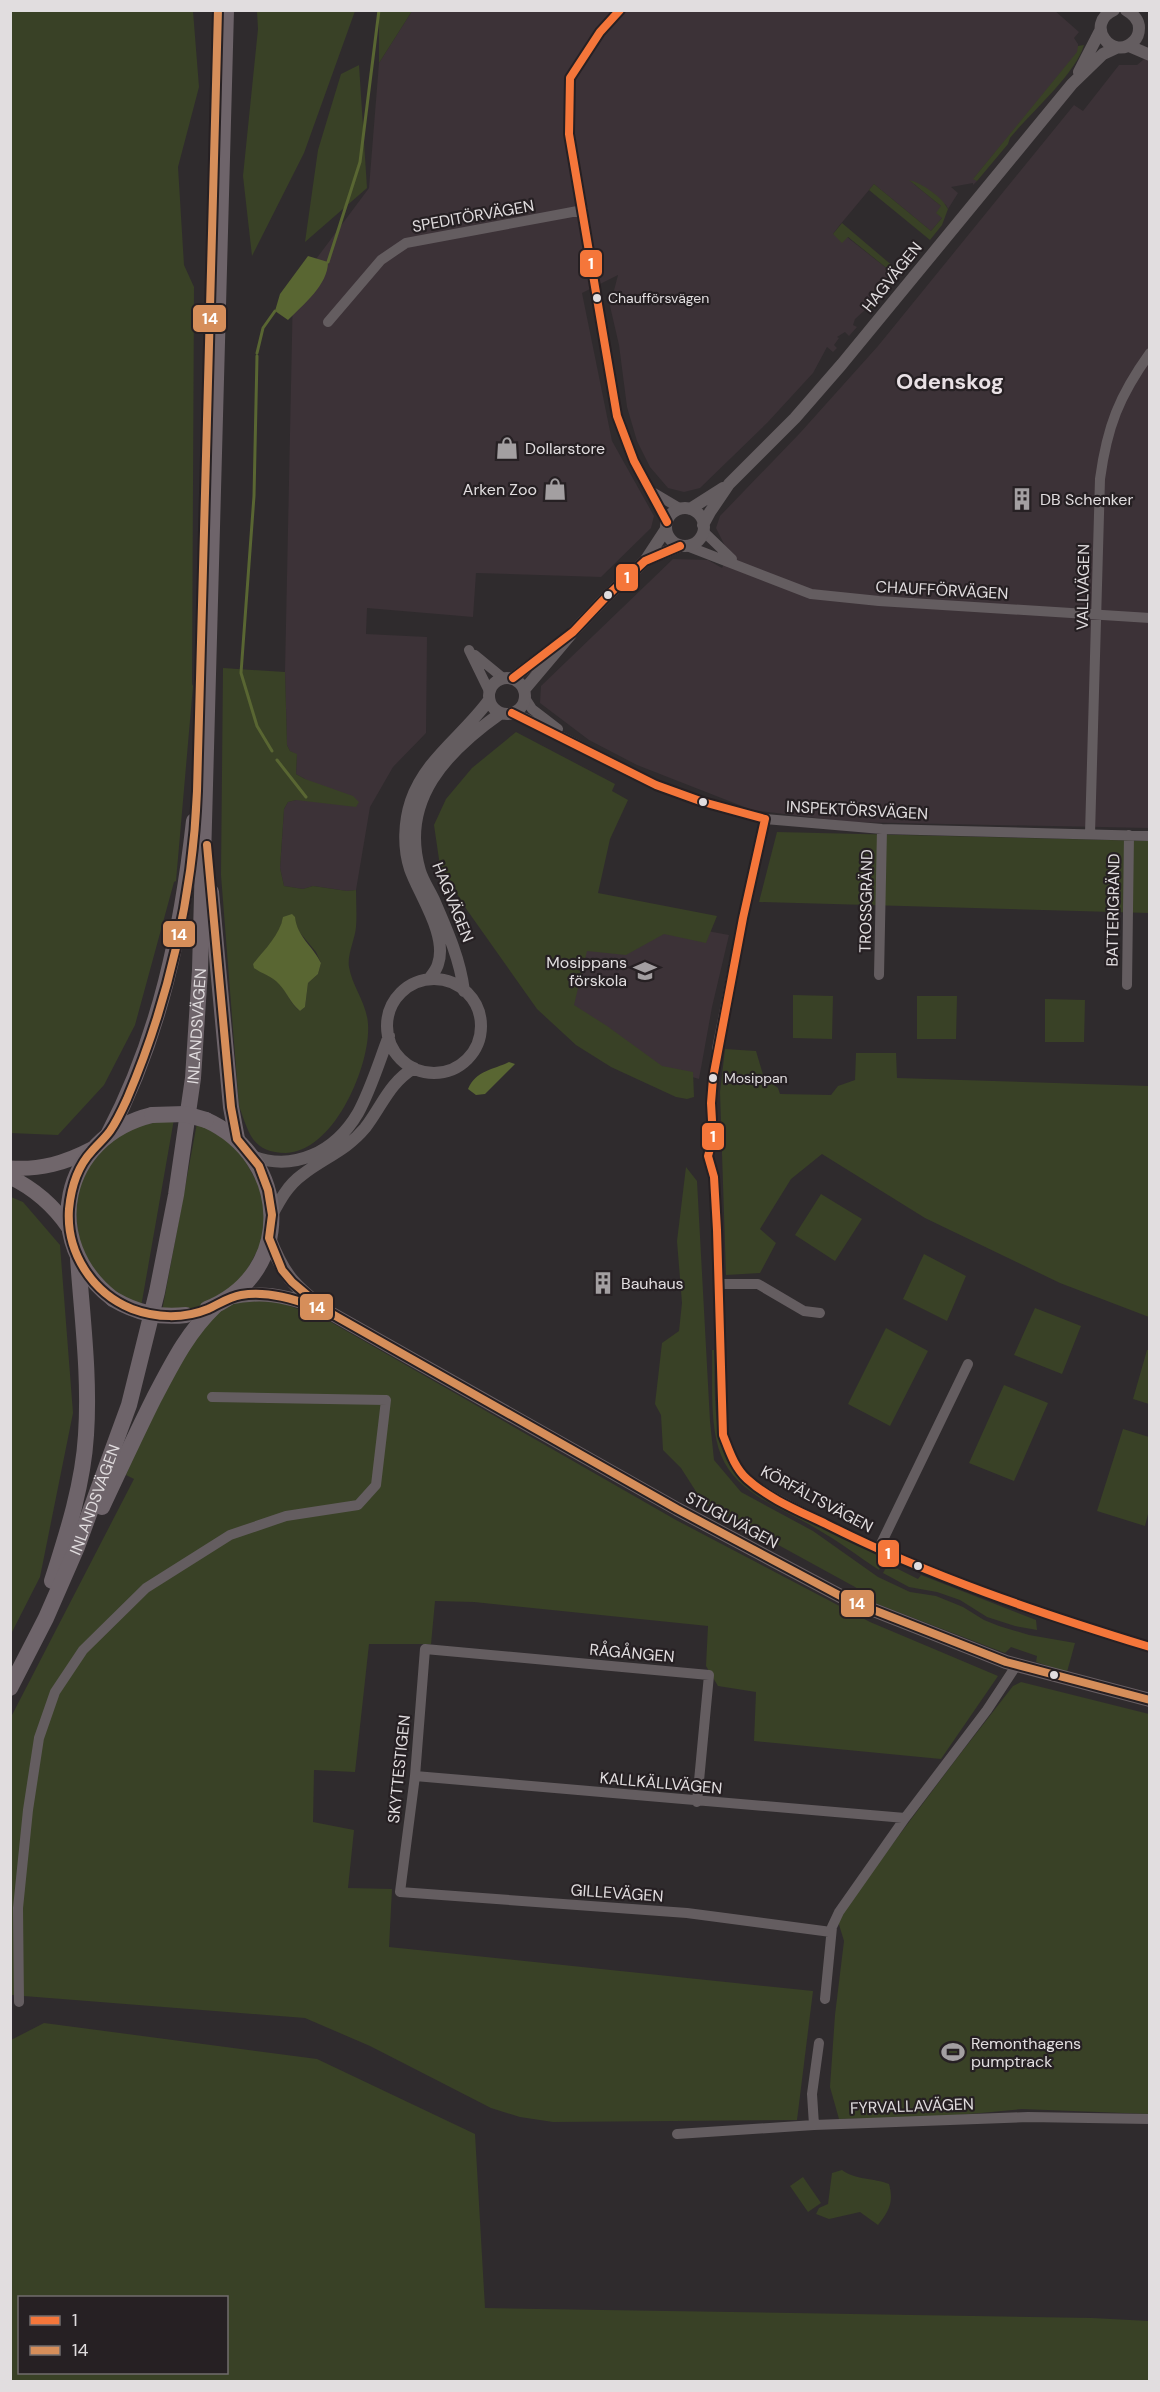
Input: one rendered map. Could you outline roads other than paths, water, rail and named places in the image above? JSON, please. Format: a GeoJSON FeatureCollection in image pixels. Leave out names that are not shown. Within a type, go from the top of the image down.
{"type":"FeatureCollection","features":[{"type":"Feature","properties":{"kind":"highway","name":"INLANDSVÄGEN"},"geometry":{"type":"LineString","coordinates":[[10,1688],[46,1618],[77,1547],[129,1405],[157,1292],[176,1195],[193,1078],[200,970],[201,804],[218,10]]}},
{"type":"Feature","properties":{"kind":"highway","name":"INLANDSVÄGEN"},"geometry":{"type":"LineString","coordinates":[[10,1670],[48,1594],[77,1528],[121,1401],[152,1288],[170,1195],[185,1079],[201,804],[226,10]]}},
{"type":"Feature","properties":{"kind":"highway"},"geometry":{"type":"LineString","coordinates":[[109,1133],[125,1102],[150,1038],[172,963],[201,804]]}},
{"type":"Feature","properties":{"kind":"highway"},"geometry":{"type":"LineString","coordinates":[[201,804],[228,1084],[237,1139]]}},
{"type":"Feature","properties":{"kind":"highway"},"geometry":{"type":"LineString","coordinates":[[46,1618],[177,1354],[195,1327],[254,1272],[269,1238],[272,1215],[268,1190],[252,1156],[237,1139],[206,1120],[185,1114],[152,1115],[130,1121],[109,1133],[92,1149],[72,1186],[69,1200],[69,1228],[78,1258],[87,1393],[86,1437],[69,1528],[48,1594]]}},
{"type":"Feature","properties":{"kind":"highway"},"geometry":{"type":"LineString","coordinates":[[78,1258],[92,1281],[113,1299],[136,1311],[148,1314],[186,1315],[222,1302]]}},
{"type":"Feature","properties":{"kind":"main road"},"geometry":{"type":"LineString","coordinates":[[10,1168],[46,1168],[69,1161],[92,1149]]}},
{"type":"Feature","properties":{"kind":"main road"},"geometry":{"type":"LineString","coordinates":[[10,1177],[22,1182],[48,1202],[69,1228]]}},
{"type":"Feature","properties":{"kind":"main road","name":"STUGUVÄGEN"},"geometry":{"type":"LineString","coordinates":[[269,1238],[287,1276],[325,1310],[687,1515],[838,1594],[889,1617],[1016,1666],[1149,1700]]}},
{"type":"Feature","properties":{"kind":"main road","name":"STUGUVÄGEN"},"geometry":{"type":"LineString","coordinates":[[222,1302],[244,1295],[280,1295],[325,1310]]}},
{"type":"Feature","properties":{"kind":"street"},"geometry":{"type":"LineString","coordinates":[[620,10],[600,32],[570,78],[569,134],[617,416],[630,453],[652,491],[669,539],[684,546]]}},
{"type":"Feature","properties":{"kind":"street","name":"HAGVÄGEN"},"geometry":{"type":"LineString","coordinates":[[1072,84],[1100,21],[1114,10]]}},
{"type":"Feature","properties":{"kind":"street"},"geometry":{"type":"LineString","coordinates":[[1126,10],[1140,20],[1149,40]]}},
{"type":"Feature","properties":{"kind":"street"},"geometry":{"type":"LineString","coordinates":[[1122,47],[1136,39],[1140,20]]}},
{"type":"Feature","properties":{"kind":"street"},"geometry":{"type":"LineString","coordinates":[[1100,21],[1106,42],[1149,55]]}},
{"type":"Feature","properties":{"kind":"street","name":"HAGVÄGEN"},"geometry":{"type":"LineString","coordinates":[[703,528],[710,512],[729,484],[795,418],[842,364],[1072,84],[1103,54],[1122,47]]}},
{"type":"Feature","properties":{"kind":"street","name":"SPEDITÖRVÄGEN"},"geometry":{"type":"LineString","coordinates":[[328,322],[381,260],[406,243],[583,210]]}},
{"type":"Feature","properties":{"kind":"street","name":"VALLVÄGEN"},"geometry":{"type":"LineString","coordinates":[[1090,834],[1098,615],[1100,479],[1105,443],[1112,419],[1149,353]]}},
{"type":"Feature","properties":{"kind":"street","name":"HAGVÄGEN"},"geometry":{"type":"LineString","coordinates":[[685,509],[729,484]]}},
{"type":"Feature","properties":{"kind":"street"},"geometry":{"type":"LineString","coordinates":[[645,561],[699,540],[703,528],[698,514],[652,491]]}},
{"type":"Feature","properties":{"kind":"street"},"geometry":{"type":"LineString","coordinates":[[525,694],[521,684],[508,678],[469,650],[485,679],[493,708],[506,713],[522,706],[525,694],[573,632],[645,561],[672,513],[685,509]]}},
{"type":"Feature","properties":{"kind":"street","name":"CHAUFFÖRVÄGEN"},"geometry":{"type":"LineString","coordinates":[[703,528],[738,565]]}},
{"type":"Feature","properties":{"kind":"street","name":"CHAUFFÖRVÄGEN"},"geometry":{"type":"LineString","coordinates":[[684,546],[811,594],[879,601],[1149,618]]}},
{"type":"Feature","properties":{"kind":"street"},"geometry":{"type":"LineString","coordinates":[[489,695],[496,681],[508,678],[573,632]]}},
{"type":"Feature","properties":{"kind":"street","name":"INSPEKTÖRSVÄGEN"},"geometry":{"type":"LineString","coordinates":[[525,694],[532,709],[577,744]]}},
{"type":"Feature","properties":{"kind":"street","name":"HAGVÄGEN"},"geometry":{"type":"LineString","coordinates":[[429,979],[438,964],[440,951],[437,932],[410,867],[405,843],[410,803],[427,769],[480,712],[489,695]]}},
{"type":"Feature","properties":{"kind":"street","name":"HAGVÄGEN"},"geometry":{"type":"LineString","coordinates":[[464,991],[461,968],[420,872],[416,843],[418,811],[428,784],[445,760],[506,713]]}},
{"type":"Feature","properties":{"kind":"street","name":"INSPEKTÖRSVÄGEN"},"geometry":{"type":"LineString","coordinates":[[506,713],[577,744],[656,784],[703,802],[765,819],[882,829],[1149,836]]}},
{"type":"Feature","properties":{"kind":"street"},"geometry":{"type":"LineString","coordinates":[[717,1049],[765,819]]}},
{"type":"Feature","properties":{"kind":"street","name":"TROSSGRÄND"},"geometry":{"type":"LineString","coordinates":[[879,975],[882,829]]}},
{"type":"Feature","properties":{"kind":"street","name":"BATTERIGRÄND"},"geometry":{"type":"LineString","coordinates":[[1127,986],[1129,836]]}},
{"type":"Feature","properties":{"kind":"street"},"geometry":{"type":"LineString","coordinates":[[429,979],[450,982],[464,991],[477,1007],[481,1021],[479,1038],[474,1050],[462,1063],[448,1071],[435,1073],[414,1068],[396,1053],[389,1036],[388,1019],[394,1001],[407,988],[429,979]]}},
{"type":"Feature","properties":{"kind":"street"},"geometry":{"type":"LineString","coordinates":[[252,1156],[273,1162],[295,1162],[323,1149],[342,1133],[357,1115],[389,1036]]}},
{"type":"Feature","properties":{"kind":"street"},"geometry":{"type":"LineString","coordinates":[[272,1215],[282,1197],[302,1174],[342,1149],[364,1128],[391,1086],[403,1074],[414,1068]]}},
{"type":"Feature","properties":{"kind":"street","name":"KÖRFÄLTSVÄGEN"},"geometry":{"type":"LineString","coordinates":[[708,1156],[714,1177],[723,1436],[734,1462],[747,1479],[813,1517],[879,1548],[1032,1611],[1149,1647]]}},
{"type":"Feature","properties":{"kind":"street"},"geometry":{"type":"LineString","coordinates":[[718,1284],[758,1284],[804,1311],[820,1313]]}},
{"type":"Feature","properties":{"kind":"street"},"geometry":{"type":"LineString","coordinates":[[879,1548],[968,1364]]}},
{"type":"Feature","properties":{"kind":"street"},"geometry":{"type":"LineString","coordinates":[[19,2002],[18,1908],[28,1810],[39,1738],[55,1692],[83,1650],[146,1588],[230,1535],[285,1516],[358,1505],[376,1485],[386,1400],[212,1397]]}},
{"type":"Feature","properties":{"kind":"street","name":"SKYTTESTIGEN"},"geometry":{"type":"LineString","coordinates":[[400,1892],[415,1776],[425,1649]]}},
{"type":"Feature","properties":{"kind":"street","name":"RÅGÅNGEN"},"geometry":{"type":"LineString","coordinates":[[425,1649],[709,1675],[697,1802]]}},
{"type":"Feature","properties":{"kind":"street"},"geometry":{"type":"LineString","coordinates":[[825,1999],[831,1932],[839,1912],[905,1818],[987,1710],[1016,1666]]}},
{"type":"Feature","properties":{"kind":"street","name":"KALLKÄLLVÄGEN"},"geometry":{"type":"LineString","coordinates":[[415,1776],[697,1802],[905,1818]]}},
{"type":"Feature","properties":{"kind":"street","name":"GILLEVÄGEN"},"geometry":{"type":"LineString","coordinates":[[400,1892],[687,1913],[831,1932]]}},
{"type":"Feature","properties":{"kind":"street"},"geometry":{"type":"LineString","coordinates":[[814,2125],[812,2094],[819,2043]]}},
{"type":"Feature","properties":{"kind":"street","name":"FYRVALLAVÄGEN"},"geometry":{"type":"LineString","coordinates":[[677,2134],[814,2125],[1057,2116],[1149,2119]]}},
{"type":"Feature","properties":{"kind":"waterway"},"geometry":{"type":"LineString","coordinates":[[328,262],[360,162],[379,10]]}},
{"type":"Feature","properties":{"kind":"waterway"},"geometry":{"type":"LineString","coordinates":[[257,353],[263,328],[275,311]]}},
{"type":"Feature","properties":{"kind":"waterway"},"geometry":{"type":"LineString","coordinates":[[257,356],[254,496],[241,673],[257,726],[272,751]]}},
{"type":"Feature","properties":{"kind":"waterway"},"geometry":{"type":"LineString","coordinates":[[277,760],[306,797]]}},
{"type":"Feature","properties":{"kind":"place","name":"Chaufförsvägen"},"geometry":{"type":"Point","coordinates":[597,298]}},
{"type":"Feature","properties":{"kind":"place","name":"Dollarstore"},"geometry":{"type":"Point","coordinates":[507,448]}},
{"type":"Feature","properties":{"kind":"place","name":"Arken Zoo"},"geometry":{"type":"Point","coordinates":[555,489]}},
{"type":"Feature","properties":{"kind":"place","name":"DB Schenker"},"geometry":{"type":"Point","coordinates":[1022,499]}},
{"type":"Feature","properties":{"kind":"place","name":"Mosippans förskola"},"geometry":{"type":"Point","coordinates":[645,971]}},
{"type":"Feature","properties":{"kind":"place","name":"Mosippan"},"geometry":{"type":"Point","coordinates":[713,1078]}},
{"type":"Feature","properties":{"kind":"place","name":"Bauhaus"},"geometry":{"type":"Point","coordinates":[603,1283]}},
{"type":"Feature","properties":{"kind":"place","name":"Remonthagens pumptrack"},"geometry":{"type":"Point","coordinates":[953,2052]}},
{"type":"Feature","properties":{"kind":"district","name":"Odenskog"},"geometry":{"type":"Point","coordinates":[950,381]}}]}
